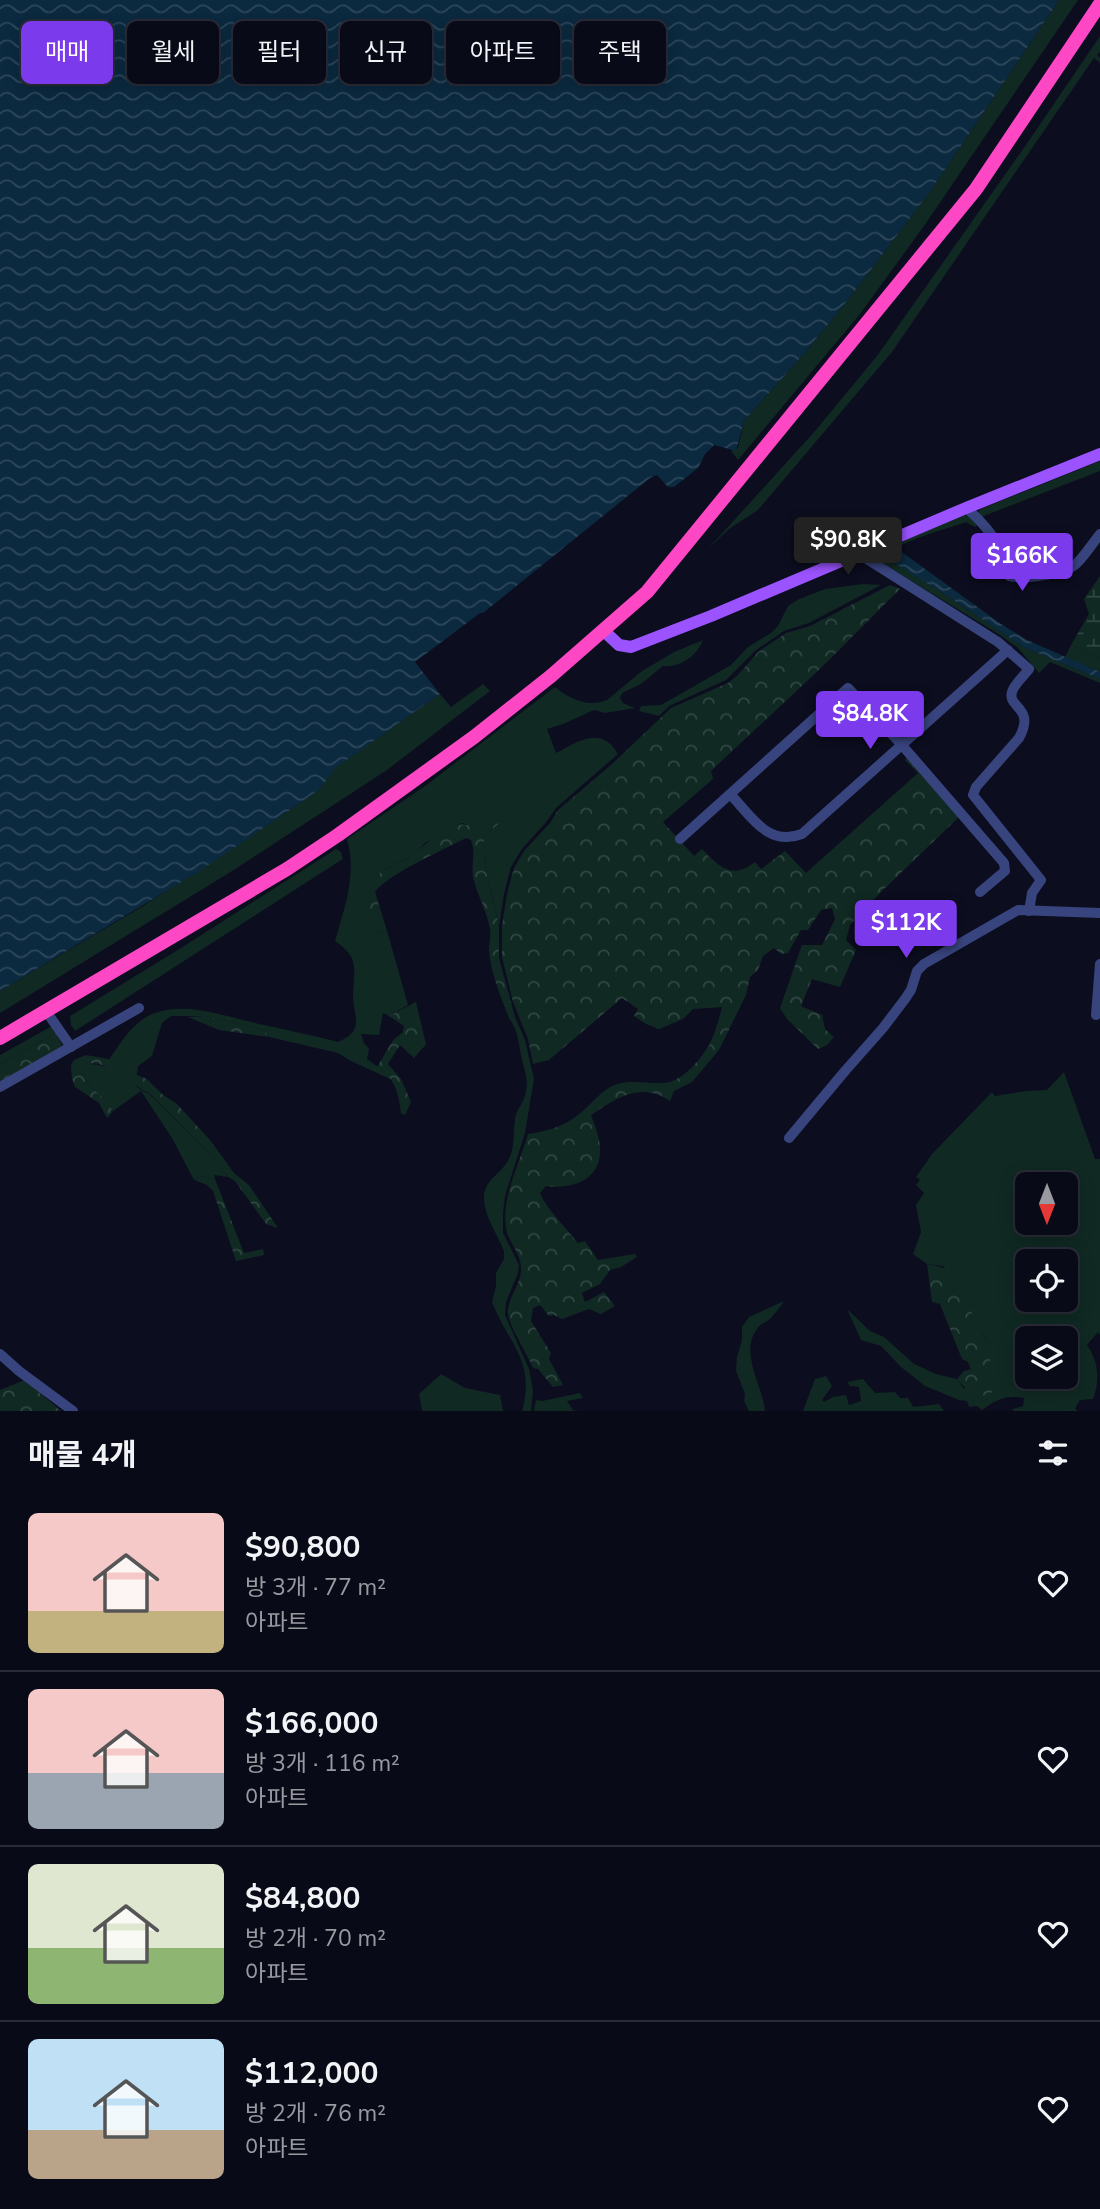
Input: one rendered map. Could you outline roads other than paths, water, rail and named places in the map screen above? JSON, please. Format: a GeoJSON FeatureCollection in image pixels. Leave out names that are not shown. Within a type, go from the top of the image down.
{"type":"FeatureCollection","features":[{"type":"Feature","properties":{"kind":"highway"},"geometry":{"type":"LineString","coordinates":[[0,1038],[288,869],[338,835],[474,737],[604,631],[647,592],[976,189],[1100,4]]}},
{"type":"Feature","properties":{"kind":"main road"},"geometry":{"type":"LineString","coordinates":[[604,631],[619,645],[631,647],[1100,454]]}},
{"type":"Feature","properties":{"kind":"street"},"geometry":{"type":"LineString","coordinates":[[966,508],[977,517],[1004,555],[1005,569],[1009,576],[1015,578],[1047,575],[1074,565],[1100,534]]}},
{"type":"Feature","properties":{"kind":"street"},"geometry":{"type":"LineString","coordinates":[[859,554],[998,642],[1029,669],[1012,692],[1026,723],[1019,738],[976,787],[973,795],[1041,880],[1032,893],[1029,911]]}},
{"type":"Feature","properties":{"kind":"street"},"geometry":{"type":"LineString","coordinates":[[731,795],[761,828],[773,836],[782,838],[802,834],[1008,650]]}},
{"type":"Feature","properties":{"kind":"street"},"geometry":{"type":"LineString","coordinates":[[680,839],[848,688],[901,744],[1004,863],[1005,871],[980,891]]}},
{"type":"Feature","properties":{"kind":"street"},"geometry":{"type":"LineString","coordinates":[[789,1138],[883,1028],[911,990],[917,971],[924,964],[1018,910],[1100,913]]}},
{"type":"Feature","properties":{"kind":"street"},"geometry":{"type":"LineString","coordinates":[[1096,1015],[1100,964]]}},
{"type":"Feature","properties":{"kind":"street"},"geometry":{"type":"LineString","coordinates":[[0,1087],[139,1008]]}},
{"type":"Feature","properties":{"kind":"street"},"geometry":{"type":"LineString","coordinates":[[46,1011],[71,1047]]}},
{"type":"Feature","properties":{"kind":"street"},"geometry":{"type":"LineString","coordinates":[[0,1354],[73,1411]]}},
{"type":"Feature","properties":{"kind":"water"},"geometry":{"type":"Polygon","coordinates":[[[0,0],[1059,0],[932,189],[848,300],[744,421],[736,451],[714,445],[705,454],[698,468],[674,487],[668,487],[657,475],[650,478],[483,613],[415,662],[440,694],[335,768],[320,789],[198,872],[0,991],[0,0]]]}},
{"type":"Feature","properties":{"kind":"water"},"geometry":{"type":"Polygon","coordinates":[[[899,550],[1027,640],[1100,672],[1100,679],[1023,647],[891,561],[887,555],[899,550]]]}}]}
